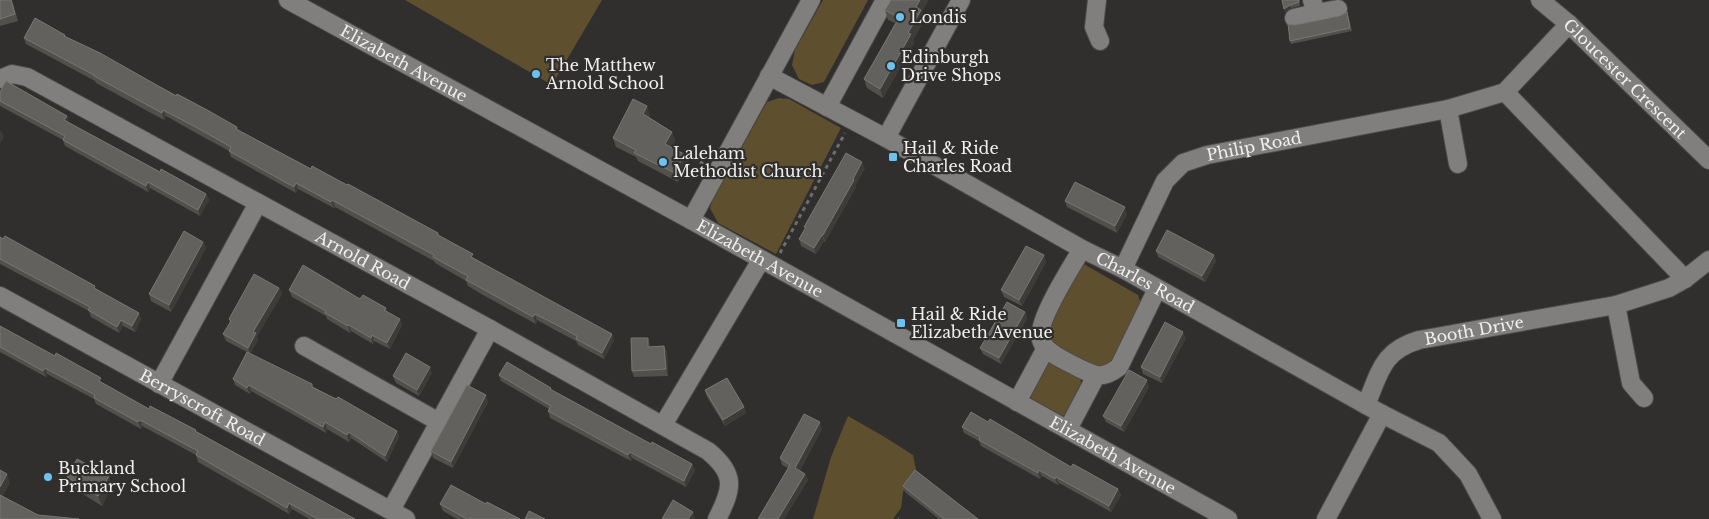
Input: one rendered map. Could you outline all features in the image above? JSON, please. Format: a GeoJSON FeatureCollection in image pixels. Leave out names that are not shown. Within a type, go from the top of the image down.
{"type":"FeatureCollection","features":[{"type":"Feature","properties":{"kind":"street","name":"Elizabeth Avenue"},"geometry":{"type":"LineString","coordinates":[[288,0],[691,220],[1228,519]]}},
{"type":"Feature","properties":{"kind":"street"},"geometry":{"type":"LineString","coordinates":[[691,220],[811,0]]}},
{"type":"Feature","properties":{"kind":"street"},"geometry":{"type":"LineString","coordinates":[[827,107],[885,0]]}},
{"type":"Feature","properties":{"kind":"street"},"geometry":{"type":"LineString","coordinates":[[886,138],[961,0]]}},
{"type":"Feature","properties":{"kind":"street"},"geometry":{"type":"LineString","coordinates":[[1097,0],[1094,27],[1100,41]]}},
{"type":"Feature","properties":{"kind":"street","name":"Gloucester Crescent"},"geometry":{"type":"LineString","coordinates":[[1540,0],[1569,24],[1709,160]]}},
{"type":"Feature","properties":{"kind":"street"},"geometry":{"type":"LineString","coordinates":[[1294,18],[1314,6],[1338,9]]}},
{"type":"Feature","properties":{"kind":"street"},"geometry":{"type":"LineString","coordinates":[[1569,24],[1505,92],[1685,279]]}},
{"type":"Feature","properties":{"kind":"street","name":"Arnold Road"},"geometry":{"type":"LineString","coordinates":[[0,80],[12,74],[28,77],[490,329],[708,451],[722,462],[728,472],[730,482],[717,519]]}},
{"type":"Feature","properties":{"kind":"street","name":"Charles Road"},"geometry":{"type":"LineString","coordinates":[[769,76],[886,138],[1082,249],[1123,269],[1382,414],[1439,443],[1468,474],[1492,519]]}},
{"type":"Feature","properties":{"kind":"street","name":"Philip Road"},"geometry":{"type":"LineString","coordinates":[[1123,269],[1165,181],[1183,163],[1207,155],[1448,109],[1505,92]]}},
{"type":"Feature","properties":{"kind":"street"},"geometry":{"type":"LineString","coordinates":[[1448,109],[1458,164]]}},
{"type":"Feature","properties":{"kind":"street"},"geometry":{"type":"LineString","coordinates":[[159,384],[258,203]]}},
{"type":"Feature","properties":{"kind":"street"},"geometry":{"type":"LineString","coordinates":[[1082,249],[1059,289],[1044,319],[1041,330],[1040,339],[1046,348],[1062,359],[1096,376],[1109,375],[1119,367],[1157,289]]}},
{"type":"Feature","properties":{"kind":"street","name":"Booth Drive"},"geometry":{"type":"LineString","coordinates":[[1366,405],[1380,371],[1391,353],[1404,344],[1616,304],[1669,288],[1685,279],[1709,260]]}},
{"type":"Feature","properties":{"kind":"street"},"geometry":{"type":"LineString","coordinates":[[663,425],[767,263]]}},
{"type":"Feature","properties":{"kind":"street","name":"Berryscroft Road"},"geometry":{"type":"LineString","coordinates":[[0,296],[399,515]]}},
{"type":"Feature","properties":{"kind":"street"},"geometry":{"type":"LineString","coordinates":[[1616,304],[1631,383],[1644,398]]}},
{"type":"Feature","properties":{"kind":"street"},"geometry":{"type":"LineString","coordinates":[[399,515],[439,422],[490,329]]}},
{"type":"Feature","properties":{"kind":"street"},"geometry":{"type":"LineString","coordinates":[[304,346],[439,422]]}},
{"type":"Feature","properties":{"kind":"street"},"geometry":{"type":"LineString","coordinates":[[1017,402],[1046,348]]}},
{"type":"Feature","properties":{"kind":"street"},"geometry":{"type":"LineString","coordinates":[[1068,429],[1096,376]]}},
{"type":"Feature","properties":{"kind":"street"},"geometry":{"type":"LineString","coordinates":[[1326,519],[1382,414]]}},
{"type":"Feature","properties":{"kind":"path"},"geometry":{"type":"LineString","coordinates":[[767,263],[853,120]]}},
{"type":"Feature","properties":{"kind":"shaded area"},"geometry":{"type":"Polygon","coordinates":[[[405,0],[602,0],[552,85],[405,0]]]}},
{"type":"Feature","properties":{"kind":"shaded area"},"geometry":{"type":"Polygon","coordinates":[[[823,0],[868,0],[824,82],[812,85],[799,79],[792,65],[795,50],[823,0]]]}},
{"type":"Feature","properties":{"kind":"shaded area"},"geometry":{"type":"Polygon","coordinates":[[[779,98],[789,99],[841,128],[776,254],[718,223],[710,208],[713,199],[767,102],[779,98]]]}},
{"type":"Feature","properties":{"kind":"shaded area"},"geometry":{"type":"Polygon","coordinates":[[[1082,263],[1138,295],[1141,304],[1110,363],[1105,368],[1097,368],[1050,342],[1049,327],[1082,263]]]}},
{"type":"Feature","properties":{"kind":"shaded area"},"geometry":{"type":"Polygon","coordinates":[[[1050,361],[1080,377],[1081,383],[1063,416],[1031,398],[1031,394],[1046,363],[1050,361]]]}},
{"type":"Feature","properties":{"kind":"shaded area"},"geometry":{"type":"Polygon","coordinates":[[[848,416],[913,455],[916,470],[903,492],[901,508],[893,519],[813,519],[831,457],[848,416]]]}},
{"type":"Feature","properties":{"kind":"building"},"geometry":{"type":"Polygon","coordinates":[[[0,0],[11,0],[15,14],[0,19],[0,0]]]}},
{"type":"Feature","properties":{"kind":"building"},"geometry":{"type":"Polygon","coordinates":[[[891,0],[920,0],[916,7],[921,10],[908,33],[911,34],[880,89],[864,79],[899,18],[885,10],[891,0]]]}},
{"type":"Feature","properties":{"kind":"building"},"geometry":{"type":"Polygon","coordinates":[[[1282,0],[1299,0],[1299,2],[1284,9],[1282,0]]]}},
{"type":"Feature","properties":{"kind":"building"},"geometry":{"type":"Polygon","coordinates":[[[1347,12],[1350,28],[1290,41],[1288,24],[1295,25],[1339,16],[1347,12]]]}},
{"type":"Feature","properties":{"kind":"building"},"geometry":{"type":"Polygon","coordinates":[[[35,18],[64,36],[100,53],[176,96],[177,94],[209,111],[237,127],[236,129],[311,169],[312,166],[348,184],[438,233],[438,235],[473,254],[471,257],[612,334],[602,353],[576,339],[577,336],[555,324],[535,314],[533,317],[466,280],[468,276],[433,257],[434,255],[332,200],[331,202],[296,183],[294,187],[229,151],[231,147],[194,126],[163,110],[162,113],[24,38],[35,18]]]}},
{"type":"Feature","properties":{"kind":"building"},"geometry":{"type":"Polygon","coordinates":[[[6,81],[67,116],[64,120],[160,172],[161,169],[206,194],[198,210],[148,182],[146,186],[63,140],[65,136],[0,101],[0,92],[6,81]]]}},
{"type":"Feature","properties":{"kind":"building"},"geometry":{"type":"Polygon","coordinates":[[[633,99],[647,106],[643,114],[672,132],[665,144],[684,154],[675,173],[634,153],[636,150],[613,138],[633,99]]]}},
{"type":"Feature","properties":{"kind":"building"},"geometry":{"type":"Polygon","coordinates":[[[846,153],[862,162],[854,180],[814,248],[799,239],[846,153]]]}},
{"type":"Feature","properties":{"kind":"building"},"geometry":{"type":"Polygon","coordinates":[[[1075,182],[1125,207],[1115,226],[1065,201],[1075,182]]]}},
{"type":"Feature","properties":{"kind":"building"},"geometry":{"type":"Polygon","coordinates":[[[1167,230],[1214,255],[1202,276],[1156,251],[1167,230]]]}},
{"type":"Feature","properties":{"kind":"building"},"geometry":{"type":"Polygon","coordinates":[[[184,231],[203,242],[169,305],[149,294],[184,231]]]}},
{"type":"Feature","properties":{"kind":"building"},"geometry":{"type":"Polygon","coordinates":[[[5,236],[139,313],[132,326],[121,320],[117,327],[88,310],[90,307],[0,259],[0,237],[3,239],[5,236]]]}},
{"type":"Feature","properties":{"kind":"building"},"geometry":{"type":"Polygon","coordinates":[[[1026,246],[1044,255],[1019,300],[1001,290],[1026,246]]]}},
{"type":"Feature","properties":{"kind":"building"},"geometry":{"type":"Polygon","coordinates":[[[303,265],[360,299],[363,295],[386,308],[384,310],[400,319],[387,343],[372,335],[371,338],[348,326],[289,290],[303,265]]]}},
{"type":"Feature","properties":{"kind":"building"},"geometry":{"type":"Polygon","coordinates":[[[254,274],[279,288],[253,332],[256,333],[248,348],[223,334],[231,321],[229,319],[254,274]]]}},
{"type":"Feature","properties":{"kind":"building"},"geometry":{"type":"Polygon","coordinates":[[[1007,302],[1025,312],[999,358],[980,348],[1007,302]]]}},
{"type":"Feature","properties":{"kind":"building"},"geometry":{"type":"Polygon","coordinates":[[[1165,322],[1183,332],[1160,377],[1141,367],[1165,322]]]}},
{"type":"Feature","properties":{"kind":"building"},"geometry":{"type":"Polygon","coordinates":[[[0,326],[55,356],[56,353],[101,378],[99,381],[149,409],[150,406],[196,430],[355,519],[318,519],[289,503],[287,508],[196,455],[198,451],[140,420],[138,422],[94,398],[95,395],[45,368],[43,371],[0,347],[0,326]]]}},
{"type":"Feature","properties":{"kind":"building"},"geometry":{"type":"Polygon","coordinates":[[[631,338],[648,338],[648,347],[664,346],[666,369],[632,371],[631,338]]]}},
{"type":"Feature","properties":{"kind":"building"},"geometry":{"type":"Polygon","coordinates":[[[247,352],[312,384],[312,387],[336,399],[338,397],[397,431],[385,456],[349,432],[347,435],[325,422],[323,427],[249,385],[247,388],[233,379],[247,352]]]}},
{"type":"Feature","properties":{"kind":"building"},"geometry":{"type":"Polygon","coordinates":[[[406,353],[430,367],[417,390],[393,376],[406,353]]]}},
{"type":"Feature","properties":{"kind":"building"},"geometry":{"type":"Polygon","coordinates":[[[507,362],[550,389],[692,464],[684,481],[630,452],[628,455],[548,411],[551,406],[499,375],[507,362]]]}},
{"type":"Feature","properties":{"kind":"building"},"geometry":{"type":"Polygon","coordinates":[[[1129,370],[1147,380],[1121,426],[1103,416],[1129,370]]]}},
{"type":"Feature","properties":{"kind":"building"},"geometry":{"type":"Polygon","coordinates":[[[727,378],[744,407],[723,420],[705,390],[727,378]]]}},
{"type":"Feature","properties":{"kind":"building"},"geometry":{"type":"Polygon","coordinates":[[[467,385],[486,395],[451,462],[431,451],[467,385]]]}},
{"type":"Feature","properties":{"kind":"building"},"geometry":{"type":"Polygon","coordinates":[[[971,412],[988,422],[990,419],[1071,467],[1073,464],[1118,489],[1109,506],[1056,477],[1055,479],[1039,470],[1038,473],[979,440],[980,437],[962,427],[971,412]]]}},
{"type":"Feature","properties":{"kind":"building"},"geometry":{"type":"Polygon","coordinates":[[[804,414],[820,422],[795,468],[805,474],[778,519],[758,519],[790,465],[780,458],[804,414]]]}},
{"type":"Feature","properties":{"kind":"building"},"geometry":{"type":"Polygon","coordinates":[[[77,459],[109,476],[98,496],[67,477],[77,459]]]}},
{"type":"Feature","properties":{"kind":"building"},"geometry":{"type":"Polygon","coordinates":[[[0,470],[7,474],[0,487],[0,470]]]}},
{"type":"Feature","properties":{"kind":"building"},"geometry":{"type":"Polygon","coordinates":[[[915,470],[978,519],[944,519],[903,486],[915,470]]]}},
{"type":"Feature","properties":{"kind":"building"},"geometry":{"type":"Polygon","coordinates":[[[451,485],[486,504],[487,502],[520,519],[467,519],[440,504],[451,485]]]}},
{"type":"Feature","properties":{"kind":"building"},"geometry":{"type":"Polygon","coordinates":[[[0,495],[38,515],[79,519],[0,519],[0,495]]]}},
{"type":"Feature","properties":{"kind":"building"},"geometry":{"type":"Polygon","coordinates":[[[673,500],[693,512],[688,519],[662,519],[673,500]]]}},
{"type":"Feature","properties":{"kind":"building"},"geometry":{"type":"Polygon","coordinates":[[[529,511],[545,519],[525,519],[529,511]]]}},
{"type":"Feature","properties":{"kind":"place","name":"Londis"},"geometry":{"type":"Point","coordinates":[900,17]}},
{"type":"Feature","properties":{"kind":"place","name":"Edinburgh Drive Shops"},"geometry":{"type":"Point","coordinates":[891,66]}},
{"type":"Feature","properties":{"kind":"place","name":"The Matthew Arnold School"},"geometry":{"type":"Point","coordinates":[536,74]}},
{"type":"Feature","properties":{"kind":"place","name":"Hail & Ride Charles Road"},"geometry":{"type":"Point","coordinates":[893,157]}},
{"type":"Feature","properties":{"kind":"place","name":"Laleham Methodist Church"},"geometry":{"type":"Point","coordinates":[663,162]}},
{"type":"Feature","properties":{"kind":"place","name":"Hail & Ride Elizabeth Avenue"},"geometry":{"type":"Point","coordinates":[901,323]}},
{"type":"Feature","properties":{"kind":"place","name":"Buckland Primary School"},"geometry":{"type":"Point","coordinates":[48,477]}}]}
